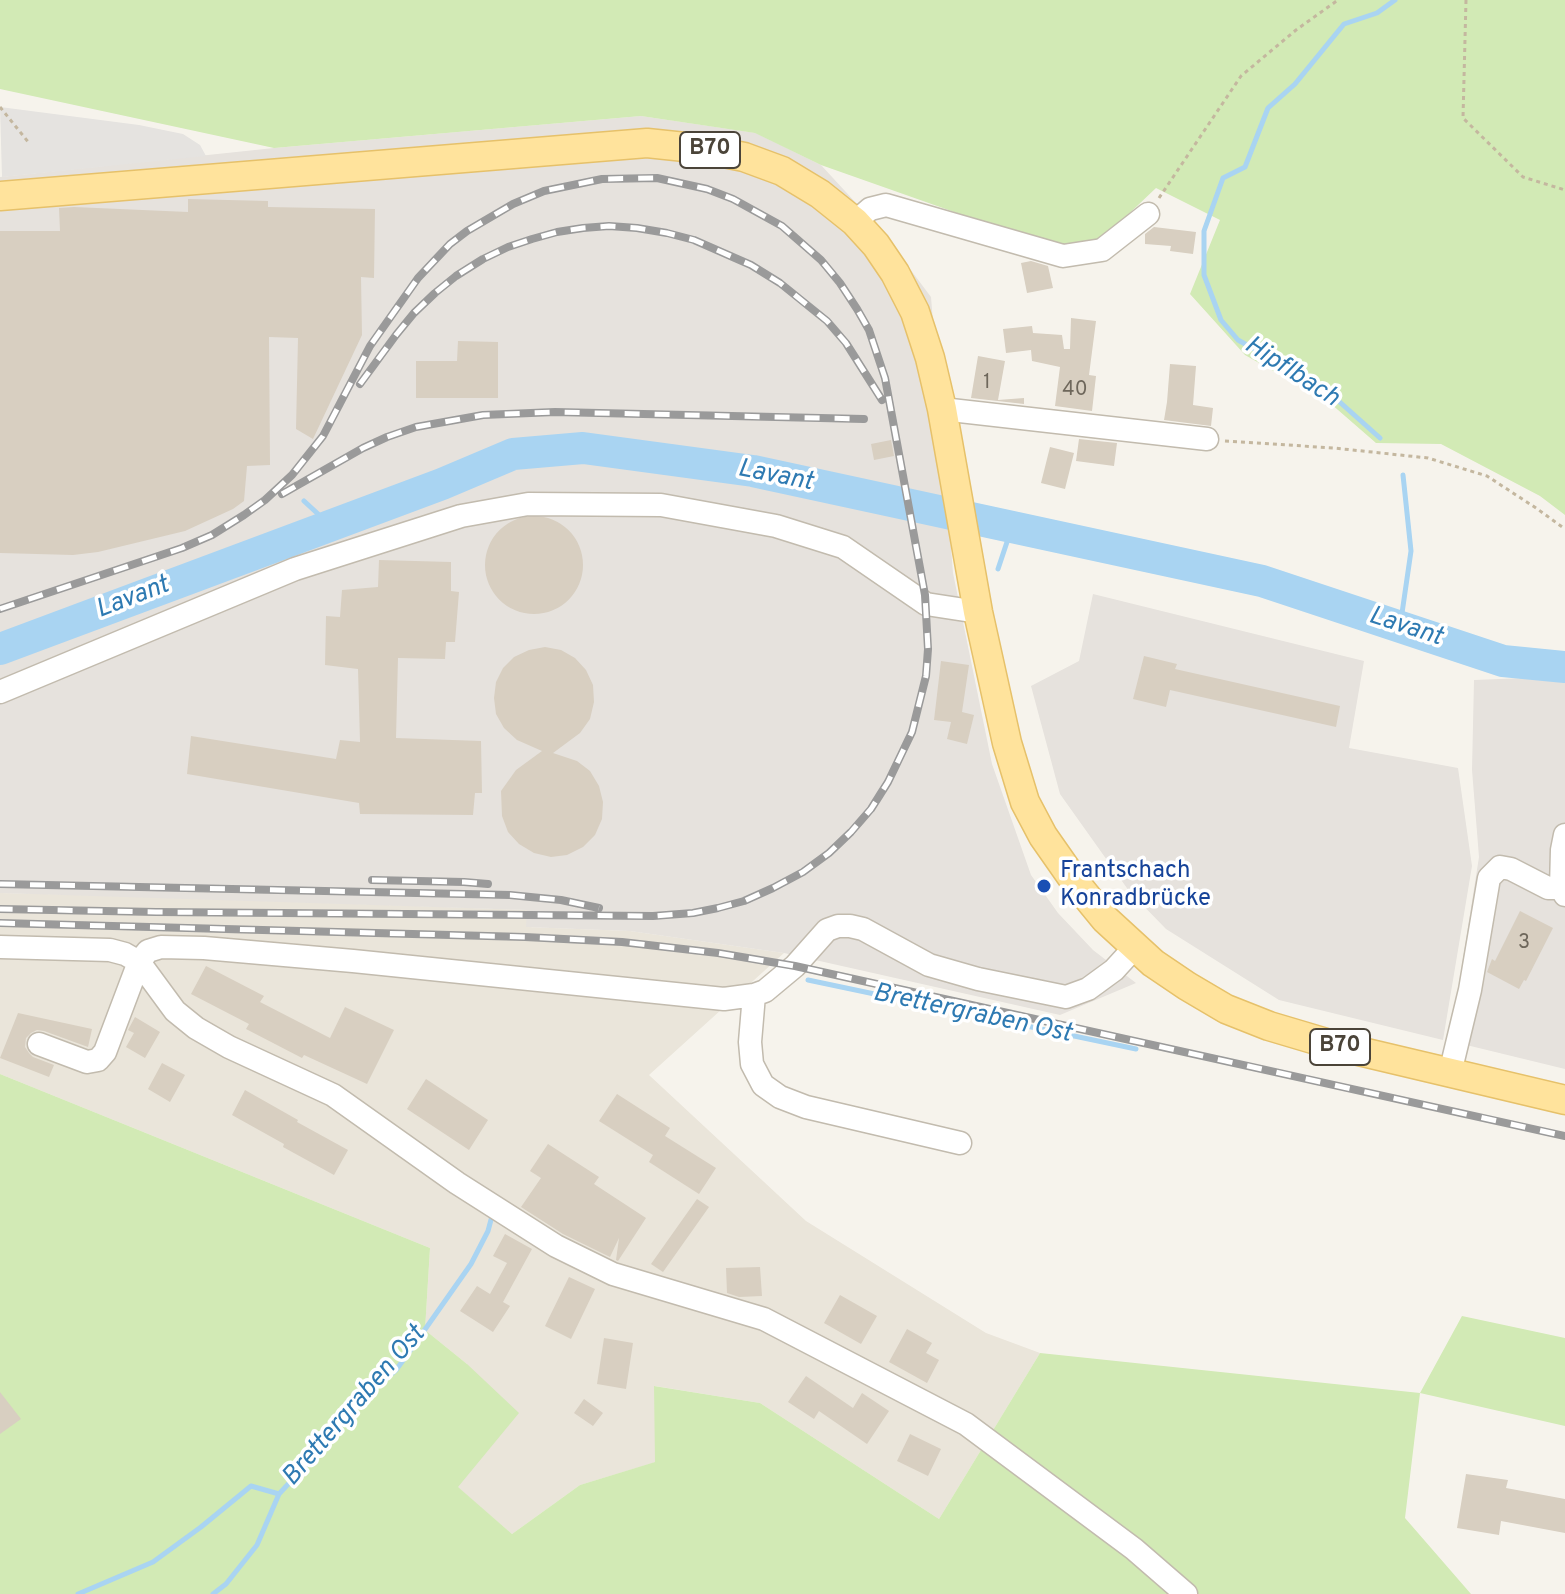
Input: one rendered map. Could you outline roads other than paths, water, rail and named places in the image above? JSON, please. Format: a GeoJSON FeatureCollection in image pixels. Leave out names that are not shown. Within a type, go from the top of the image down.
{"type":"FeatureCollection","features":[{"type":"Feature","properties":{"kind":"main road","name":"B70"},"geometry":{"type":"LineString","coordinates":[[0,196],[647,143],[744,157],[782,171],[820,194],[855,222],[895,273],[915,312],[942,409],[978,612],[1007,743],[1025,802],[1043,836],[1105,919],[1153,963],[1187,986],[1226,1009],[1269,1026],[1333,1045],[1565,1100]]}},
{"type":"Feature","properties":{"kind":"street"},"geometry":{"type":"LineString","coordinates":[[855,222],[870,209],[886,205],[1063,256],[1102,250],[1148,214]]}},
{"type":"Feature","properties":{"kind":"street"},"geometry":{"type":"LineString","coordinates":[[942,409],[1207,439]]}},
{"type":"Feature","properties":{"kind":"street"},"geometry":{"type":"LineString","coordinates":[[0,692],[295,569],[461,516],[528,504],[661,505],[776,526],[843,547],[926,604],[978,612]]}},
{"type":"Feature","properties":{"kind":"street"},"geometry":{"type":"LineString","coordinates":[[1450,1073],[1470,990],[1489,878],[1500,867],[1511,869],[1548,888],[1563,891],[1562,850],[1565,835]]}},
{"type":"Feature","properties":{"kind":"street"},"geometry":{"type":"LineString","coordinates":[[39,1044],[87,1062],[98,1060],[105,1052],[139,962],[148,951],[161,947],[420,967],[724,999],[765,991],[827,930],[838,926],[863,929],[929,965],[978,979],[1066,997],[1088,989],[1114,970],[1135,947]]}},
{"type":"Feature","properties":{"kind":"street"},"geometry":{"type":"LineString","coordinates":[[0,947],[110,950],[125,954],[139,962],[175,1011],[196,1028],[229,1047],[333,1095],[457,1183],[556,1246],[613,1274],[764,1319],[966,1424],[1134,1549],[1186,1594]]}},
{"type":"Feature","properties":{"kind":"street"},"geometry":{"type":"LineString","coordinates":[[754,995],[750,1042],[752,1064],[763,1085],[780,1097],[806,1107],[960,1143]]}},
{"type":"Feature","properties":{"kind":"waterway","name":"Hipflbach"},"geometry":{"type":"LineString","coordinates":[[1380,438],[1324,388],[1238,340],[1221,320],[1204,275],[1204,231],[1223,178],[1245,167],[1268,108],[1295,84],[1344,24],[1377,13],[1395,0]]}},
{"type":"Feature","properties":{"kind":"waterway","name":"Lavant"},"geometry":{"type":"LineString","coordinates":[[0,649],[442,484],[513,454],[583,448],[753,471],[1262,581],[1503,661],[1565,667]]}},
{"type":"Feature","properties":{"kind":"waterway","name":"Hipflbach"},"geometry":{"type":"LineString","coordinates":[[1400,627],[1411,551],[1403,475]]}},
{"type":"Feature","properties":{"kind":"waterway"},"geometry":{"type":"LineString","coordinates":[[304,501],[331,526]]}},
{"type":"Feature","properties":{"kind":"waterway","name":"Brettergraben Ost"},"geometry":{"type":"LineString","coordinates":[[998,569],[1012,527]]}},
{"type":"Feature","properties":{"kind":"waterway","name":"Brettergraben Ost"},"geometry":{"type":"LineString","coordinates":[[808,980],[1136,1049]]}},
{"type":"Feature","properties":{"kind":"waterway","name":"Brettergraben Ost"},"geometry":{"type":"LineString","coordinates":[[213,1594],[226,1584],[257,1545],[279,1494],[316,1454],[350,1409],[396,1370],[471,1264],[492,1216]]}},
{"type":"Feature","properties":{"kind":"waterway"},"geometry":{"type":"LineString","coordinates":[[78,1594],[153,1562],[251,1486],[279,1494]]}},
{"type":"Feature","properties":{"kind":"railway"},"geometry":{"type":"LineString","coordinates":[[0,609],[182,548],[212,535],[265,500],[292,475],[323,436],[370,346],[418,278],[467,231],[513,204],[544,191],[602,179],[657,178],[707,189],[733,199],[782,226],[821,260],[857,309],[869,330],[885,378],[925,595],[928,649],[926,676],[912,732],[871,809],[829,853],[803,872],[744,901],[693,913],[653,916],[0,909]]}},
{"type":"Feature","properties":{"kind":"railway"},"geometry":{"type":"LineString","coordinates":[[360,384],[414,313],[456,276],[483,259],[532,239],[557,232],[609,226],[637,228],[694,240],[751,265],[780,283],[827,321],[846,343],[882,400]]}},
{"type":"Feature","properties":{"kind":"railway"},"geometry":{"type":"LineString","coordinates":[[282,494],[387,437],[416,427],[483,415],[555,412],[864,419]]}},
{"type":"Feature","properties":{"kind":"railway"},"geometry":{"type":"LineString","coordinates":[[372,880],[488,884]]}},
{"type":"Feature","properties":{"kind":"railway"},"geometry":{"type":"LineString","coordinates":[[0,884],[510,895],[561,900],[599,908]]}},
{"type":"Feature","properties":{"kind":"railway"},"geometry":{"type":"LineString","coordinates":[[0,923],[525,937],[622,942],[718,953],[795,966],[1565,1136]]}},
{"type":"Feature","properties":{"kind":"place","name":"Frantschach Konradbrücke"},"geometry":{"type":"Point","coordinates":[1044,886]}}]}
